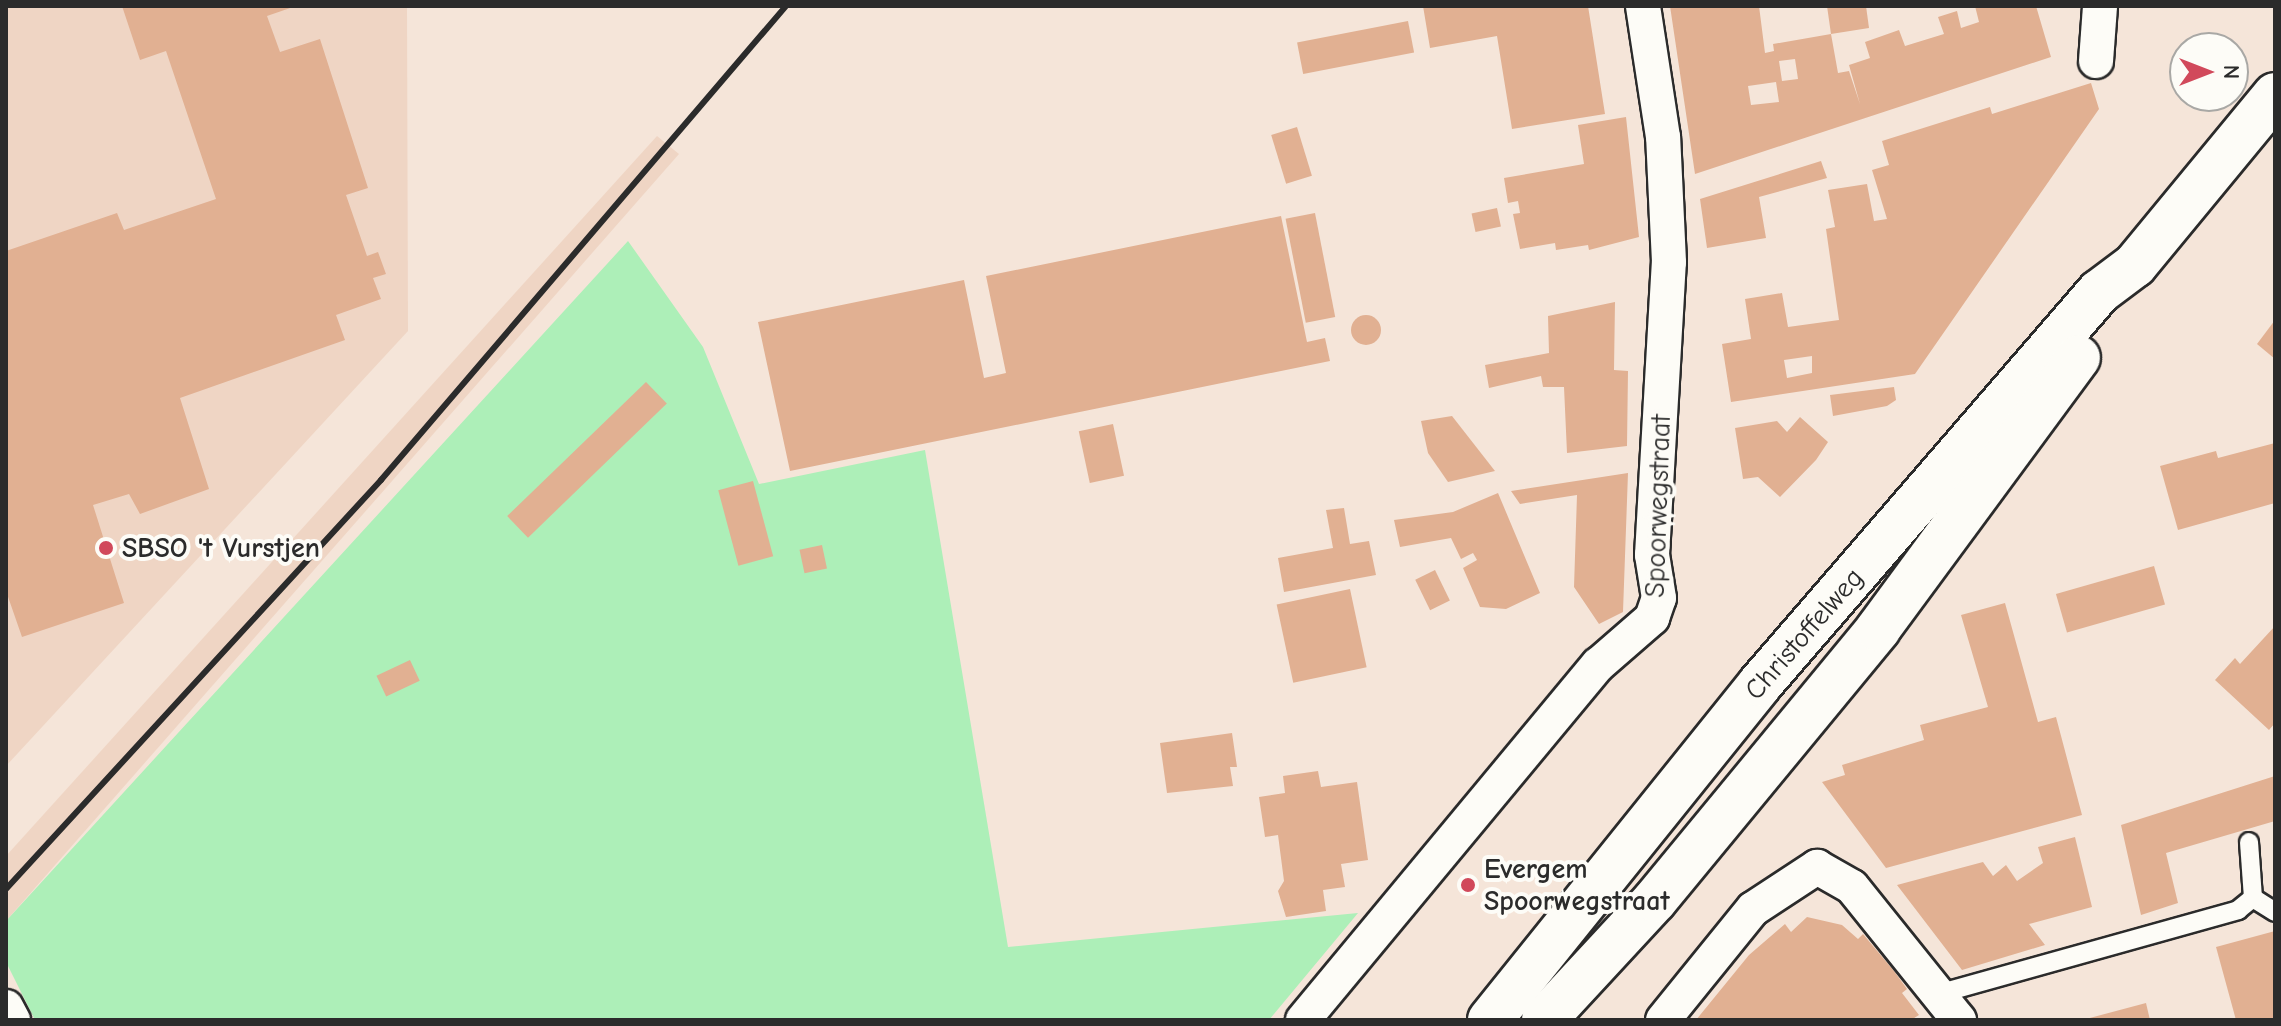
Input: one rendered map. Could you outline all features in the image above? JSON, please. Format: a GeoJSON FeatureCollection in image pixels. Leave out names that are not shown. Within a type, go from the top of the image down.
{"type":"FeatureCollection","features":[{"type":"Feature","properties":{"kind":"main road","name":"Christoffelweg"},"geometry":{"type":"LineString","coordinates":[[1490,1020],[1760,684],[2099,292],[2135,265],[2275,95]]}},
{"type":"Feature","properties":{"kind":"main road","name":"Christoffelweg"},"geometry":{"type":"LineString","coordinates":[[1544,1020],[1676,875],[1878,629],[2117,306],[2135,265]]}},
{"type":"Feature","properties":{"kind":"street","name":"Spoorwegstraat"},"geometry":{"type":"LineString","coordinates":[[1303,1020],[1598,665],[1652,618],[1659,598],[1652,555],[1669,262],[1663,137],[1643,6]]}},
{"type":"Feature","properties":{"kind":"street"},"geometry":{"type":"LineString","coordinates":[[2096,61],[2100,6]]}},
{"type":"Feature","properties":{"kind":"street"},"geometry":{"type":"LineString","coordinates":[[1663,1020],[1753,909],[1817,867],[1852,887],[1959,1020]]}},
{"type":"Feature","properties":{"kind":"street"},"geometry":{"type":"LineString","coordinates":[[6,1007],[13,1020]]}},
{"type":"Feature","properties":{"kind":"lane"},"geometry":{"type":"LineString","coordinates":[[2249,842],[2253,898]]}},
{"type":"Feature","properties":{"kind":"lane"},"geometry":{"type":"LineString","coordinates":[[2253,898],[2275,912]]}},
{"type":"Feature","properties":{"kind":"lane"},"geometry":{"type":"LineString","coordinates":[[1938,994],[2238,910],[2253,898]]}},
{"type":"Feature","properties":{"kind":"shaded area","name":"SBSO 't Vurstjen"},"geometry":{"type":"Polygon","coordinates":[[[6,6],[407,6],[408,331],[6,766],[6,6]]]}},
{"type":"Feature","properties":{"kind":"shaded area"},"geometry":{"type":"Polygon","coordinates":[[[657,136],[679,154],[6,921],[6,856],[657,136]]]}},
{"type":"Feature","properties":{"kind":"green space"},"geometry":{"type":"Polygon","coordinates":[[[628,241],[703,347],[759,484],[925,450],[1008,947],[1358,913],[1269,1020],[35,1020],[6,962],[6,921],[628,241]]]}},
{"type":"Feature","properties":{"kind":"building"},"geometry":{"type":"Polygon","coordinates":[[[122,6],[296,6],[267,16],[280,52],[320,39],[368,188],[346,195],[367,256],[378,252],[386,274],[373,278],[381,299],[336,315],[345,340],[180,398],[209,489],[140,514],[129,494],[93,505],[124,603],[22,637],[6,591],[6,251],[117,213],[124,230],[216,199],[166,51],[140,60],[122,6]]]}},
{"type":"Feature","properties":{"kind":"building"},"geometry":{"type":"Polygon","coordinates":[[[1423,6],[1588,6],[1605,114],[1512,129],[1497,36],[1430,48],[1423,6]]]}},
{"type":"Feature","properties":{"kind":"building"},"geometry":{"type":"Polygon","coordinates":[[[1670,6],[1759,6],[1765,53],[1774,51],[1773,44],[1831,34],[1838,73],[1849,71],[1860,104],[1849,65],[1870,58],[1865,42],[1899,30],[1905,46],[1944,34],[1938,17],[1957,11],[1961,28],[1979,22],[1975,6],[2036,6],[2051,57],[1695,174],[1670,6]],[[1795,59],[1779,61],[1782,81],[1798,79],[1795,59]],[[1776,82],[1748,86],[1751,105],[1779,102],[1776,82]]]}},
{"type":"Feature","properties":{"kind":"building"},"geometry":{"type":"Polygon","coordinates":[[[1827,6],[1866,6],[1869,28],[1831,34],[1827,6]]]}},
{"type":"Feature","properties":{"kind":"building"},"geometry":{"type":"Polygon","coordinates":[[[1408,21],[1414,52],[1303,74],[1297,43],[1408,21]]]}},
{"type":"Feature","properties":{"kind":"building"},"geometry":{"type":"Polygon","coordinates":[[[2091,83],[2099,109],[1915,374],[1731,402],[1722,344],[1751,339],[1745,299],[1782,293],[1788,327],[1839,320],[1826,229],[1835,227],[1828,190],[1867,184],[1874,221],[1887,219],[1872,170],[1889,165],[1882,141],[1990,107],[1992,114],[2091,83]],[[1812,356],[1784,360],[1787,378],[1812,373],[1812,356]]]}},
{"type":"Feature","properties":{"kind":"building"},"geometry":{"type":"Polygon","coordinates":[[[1626,117],[1639,237],[1589,250],[1588,245],[1556,250],[1555,243],[1520,249],[1513,214],[1520,213],[1518,201],[1508,203],[1504,178],[1584,164],[1578,125],[1626,117]]]}},
{"type":"Feature","properties":{"kind":"building"},"geometry":{"type":"Polygon","coordinates":[[[1297,127],[1312,176],[1286,184],[1271,135],[1297,127]]]}},
{"type":"Feature","properties":{"kind":"building"},"geometry":{"type":"Polygon","coordinates":[[[1821,161],[1827,178],[1759,197],[1766,238],[1707,248],[1700,199],[1821,161]]]}},
{"type":"Feature","properties":{"kind":"building"},"geometry":{"type":"Polygon","coordinates":[[[1497,208],[1501,227],[1476,232],[1472,213],[1497,208]]]}},
{"type":"Feature","properties":{"kind":"building"},"geometry":{"type":"Polygon","coordinates":[[[1315,213],[1335,317],[1306,323],[1286,219],[1315,213]]]}},
{"type":"Feature","properties":{"kind":"building"},"geometry":{"type":"Polygon","coordinates":[[[1281,216],[1307,342],[1325,338],[1330,361],[790,471],[758,322],[964,280],[984,378],[1006,373],[986,276],[1281,216]]]}},
{"type":"Feature","properties":{"kind":"building"},"geometry":{"type":"Polygon","coordinates":[[[1615,302],[1614,370],[1628,371],[1627,446],[1567,453],[1564,387],[1543,387],[1541,376],[1489,388],[1485,365],[1549,353],[1548,316],[1615,302]]]}},
{"type":"Feature","properties":{"kind":"building"},"geometry":{"type":"Polygon","coordinates":[[[1366,315],[1377,319],[1381,330],[1377,341],[1366,345],[1355,341],[1351,330],[1355,319],[1366,315]]]}},
{"type":"Feature","properties":{"kind":"building"},"geometry":{"type":"Polygon","coordinates":[[[2275,320],[2275,359],[2257,344],[2275,320]]]}},
{"type":"Feature","properties":{"kind":"building"},"geometry":{"type":"Polygon","coordinates":[[[646,382],[667,404],[528,538],[507,516],[646,382]]]}},
{"type":"Feature","properties":{"kind":"building"},"geometry":{"type":"Polygon","coordinates":[[[1894,387],[1896,400],[1887,406],[1833,416],[1830,395],[1894,387]]]}},
{"type":"Feature","properties":{"kind":"building"},"geometry":{"type":"Polygon","coordinates":[[[1452,416],[1495,471],[1448,482],[1428,453],[1421,421],[1452,416]]]}},
{"type":"Feature","properties":{"kind":"building"},"geometry":{"type":"Polygon","coordinates":[[[1800,417],[1828,442],[1816,460],[1780,497],[1758,477],[1743,479],[1735,428],[1777,421],[1787,432],[1800,417]]]}},
{"type":"Feature","properties":{"kind":"building"},"geometry":{"type":"Polygon","coordinates":[[[1113,424],[1124,476],[1090,483],[1079,431],[1113,424]]]}},
{"type":"Feature","properties":{"kind":"building"},"geometry":{"type":"Polygon","coordinates":[[[2275,443],[2275,503],[2178,530],[2160,466],[2216,451],[2218,458],[2275,443]]]}},
{"type":"Feature","properties":{"kind":"building"},"geometry":{"type":"Polygon","coordinates":[[[1628,473],[1623,612],[1599,624],[1574,587],[1577,495],[1520,504],[1511,491],[1628,473]]]}},
{"type":"Feature","properties":{"kind":"building"},"geometry":{"type":"Polygon","coordinates":[[[753,481],[773,556],[738,566],[718,490],[753,481]]]}},
{"type":"Feature","properties":{"kind":"building"},"geometry":{"type":"Polygon","coordinates":[[[1498,493],[1540,593],[1506,609],[1480,607],[1463,568],[1477,560],[1473,553],[1461,559],[1451,538],[1400,547],[1394,520],[1453,512],[1498,493]]]}},
{"type":"Feature","properties":{"kind":"building"},"geometry":{"type":"Polygon","coordinates":[[[1344,508],[1350,544],[1369,541],[1376,575],[1284,592],[1278,558],[1333,548],[1326,510],[1344,508]]]}},
{"type":"Feature","properties":{"kind":"building"},"geometry":{"type":"Polygon","coordinates":[[[822,545],[827,568],[804,573],[800,550],[822,545]]]}},
{"type":"Feature","properties":{"kind":"building"},"geometry":{"type":"Polygon","coordinates":[[[2154,566],[2165,604],[2067,633],[2056,594],[2154,566]]]}},
{"type":"Feature","properties":{"kind":"building"},"geometry":{"type":"Polygon","coordinates":[[[1435,570],[1450,601],[1430,610],[1415,580],[1435,570]]]}},
{"type":"Feature","properties":{"kind":"building"},"geometry":{"type":"Polygon","coordinates":[[[1350,589],[1367,667],[1293,683],[1277,605],[1350,589]]]}},
{"type":"Feature","properties":{"kind":"building"},"geometry":{"type":"Polygon","coordinates":[[[2005,603],[2038,722],[2056,717],[2082,815],[1886,868],[1822,782],[1845,775],[1842,765],[1924,740],[1920,725],[1988,707],[1961,615],[2005,603]]]}},
{"type":"Feature","properties":{"kind":"building"},"geometry":{"type":"Polygon","coordinates":[[[2275,626],[2275,723],[2269,730],[2215,680],[2235,658],[2240,664],[2275,626]]]}},
{"type":"Feature","properties":{"kind":"building"},"geometry":{"type":"Polygon","coordinates":[[[410,660],[420,681],[386,696],[376,676],[410,660]]]}},
{"type":"Feature","properties":{"kind":"building"},"geometry":{"type":"Polygon","coordinates":[[[1232,733],[1237,767],[1230,767],[1233,786],[1167,793],[1160,743],[1232,733]]]}},
{"type":"Feature","properties":{"kind":"building"},"geometry":{"type":"Polygon","coordinates":[[[1318,771],[1321,787],[1357,782],[1368,860],[1341,864],[1345,887],[1323,890],[1326,911],[1286,917],[1278,891],[1284,881],[1278,835],[1265,837],[1259,797],[1285,793],[1283,776],[1318,771]]]}},
{"type":"Feature","properties":{"kind":"building"},"geometry":{"type":"Polygon","coordinates":[[[2275,776],[2275,821],[2166,853],[2178,903],[2141,915],[2121,825],[2275,776]]]}},
{"type":"Feature","properties":{"kind":"building"},"geometry":{"type":"Polygon","coordinates":[[[2075,837],[2092,907],[2029,924],[2045,945],[1962,970],[1897,885],[1983,862],[1993,876],[2006,865],[2017,881],[2043,863],[2038,847],[2075,837]]]}},
{"type":"Feature","properties":{"kind":"building"},"geometry":{"type":"Polygon","coordinates":[[[1807,917],[1842,925],[1858,939],[1863,934],[1907,989],[1902,993],[1919,1015],[1911,1020],[1696,1020],[1749,955],[1785,924],[1791,932],[1807,917]]]}},
{"type":"Feature","properties":{"kind":"building"},"geometry":{"type":"Polygon","coordinates":[[[2275,931],[2275,1020],[2236,1020],[2216,947],[2275,931]]]}},
{"type":"Feature","properties":{"kind":"building"},"geometry":{"type":"Polygon","coordinates":[[[2146,1003],[2150,1020],[2086,1020],[2086,1019],[2146,1003]]]}},
{"type":"Feature","properties":{"kind":"railway"},"geometry":{"type":"LineString","coordinates":[[6,889],[381,480],[786,6]]}},
{"type":"Feature","properties":{"kind":"place","name":"SBSO 't Vurstjen"},"geometry":{"type":"Point","coordinates":[106,548]}},
{"type":"Feature","properties":{"kind":"place","name":"Evergem Spoorwegstraat"},"geometry":{"type":"Point","coordinates":[1468,885]}}]}
